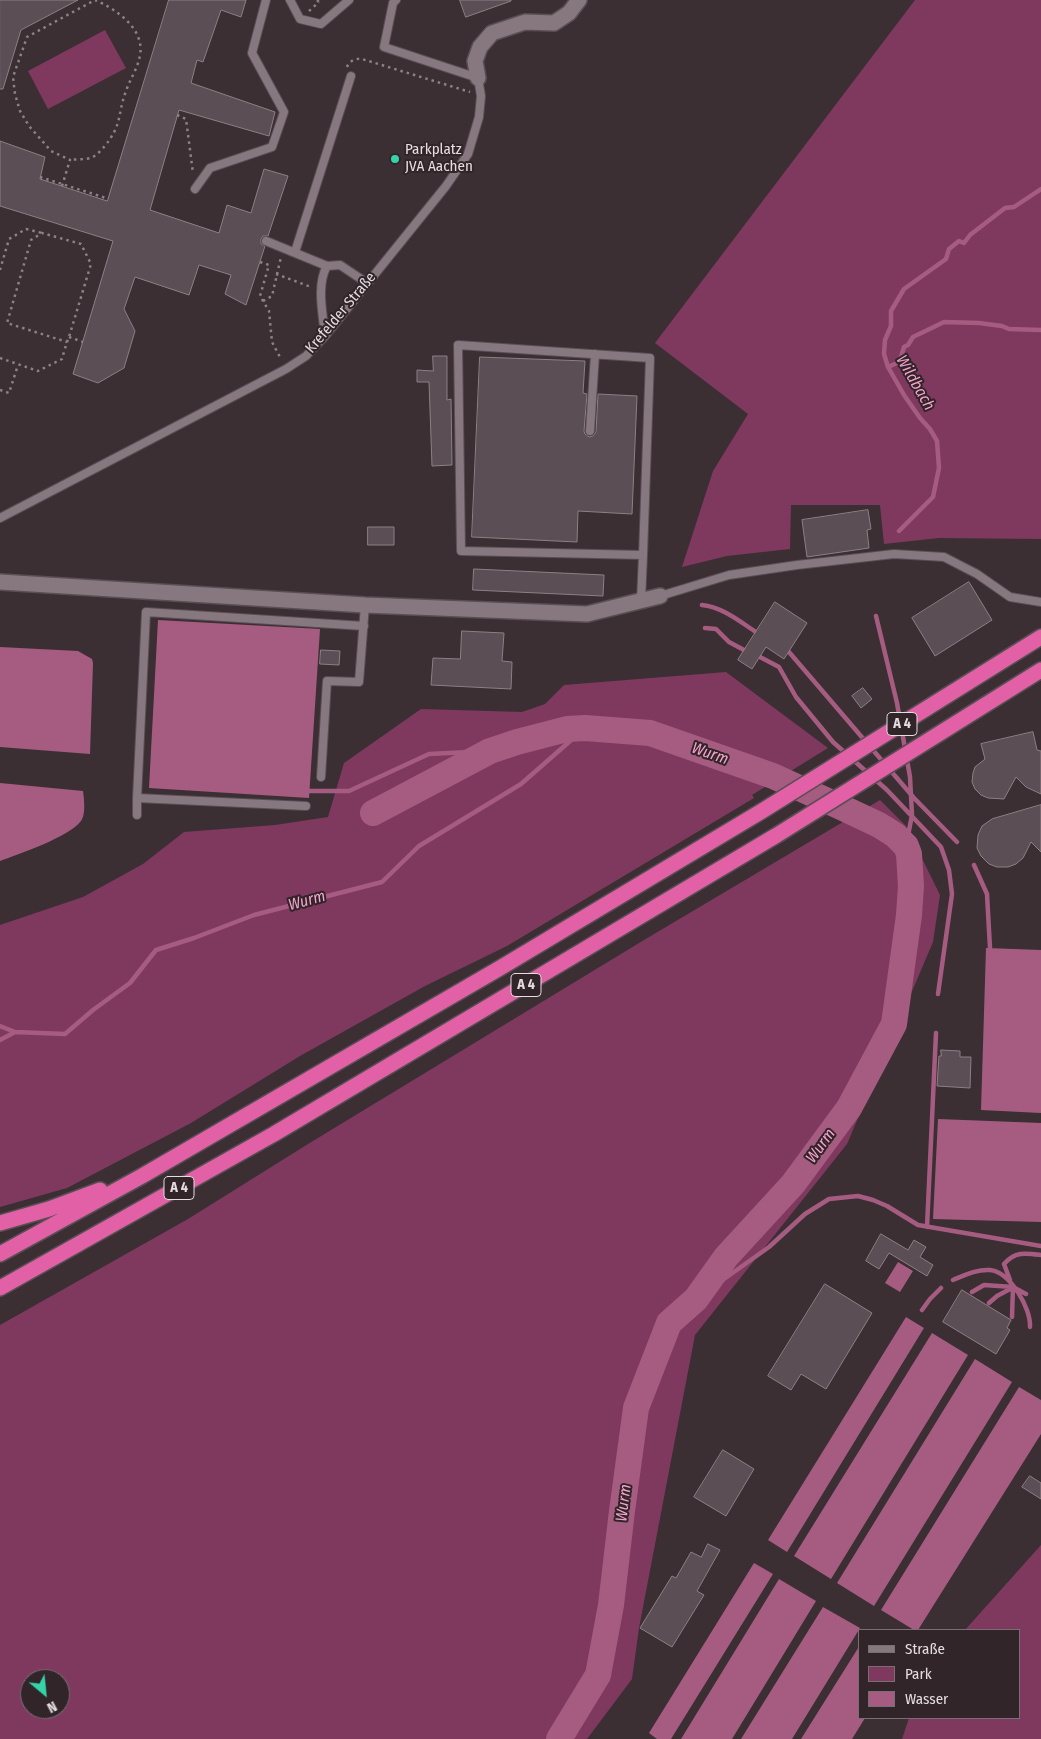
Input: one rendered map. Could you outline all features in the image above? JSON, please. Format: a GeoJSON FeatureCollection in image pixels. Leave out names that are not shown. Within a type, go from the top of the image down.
{"type":"FeatureCollection","features":[{"type":"Feature","properties":{"kind":"highway","name":"A 4"},"geometry":{"type":"LineString","coordinates":[[0,1254],[142,1176],[491,973],[762,811],[1041,637]]}},
{"type":"Feature","properties":{"kind":"highway","name":"A 4"},"geometry":{"type":"LineString","coordinates":[[0,1288],[274,1134],[777,835],[1041,670]]}},
{"type":"Feature","properties":{"kind":"highway"},"geometry":{"type":"LineString","coordinates":[[0,1223],[49,1209],[142,1176]]}},
{"type":"Feature","properties":{"kind":"street","name":"Krefelder Straße"},"geometry":{"type":"LineString","coordinates":[[478,78],[475,61],[480,47],[492,33],[525,22],[554,23],[570,13],[579,0]]}},
{"type":"Feature","properties":{"kind":"street"},"geometry":{"type":"LineString","coordinates":[[0,582],[365,605],[586,614],[660,596]]}},
{"type":"Feature","properties":{"kind":"lane"},"geometry":{"type":"LineString","coordinates":[[195,189],[210,168],[272,147],[284,112],[252,54],[266,0]]}},
{"type":"Feature","properties":{"kind":"lane"},"geometry":{"type":"LineString","coordinates":[[290,0],[300,19],[321,24],[349,0]]}},
{"type":"Feature","properties":{"kind":"lane"},"geometry":{"type":"LineString","coordinates":[[396,0],[393,3],[384,46],[478,78]]}},
{"type":"Feature","properties":{"kind":"lane"},"geometry":{"type":"LineString","coordinates":[[295,252],[348,75]]}},
{"type":"Feature","properties":{"kind":"lane","name":"Krefelder Straße"},"geometry":{"type":"LineString","coordinates":[[0,518],[286,369],[306,356],[325,336],[446,186],[468,154],[479,117],[481,96],[478,78]]}},
{"type":"Feature","properties":{"kind":"lane"},"geometry":{"type":"LineString","coordinates":[[266,241],[327,266],[340,265],[367,283]]}},
{"type":"Feature","properties":{"kind":"lane"},"geometry":{"type":"LineString","coordinates":[[325,336],[321,291],[322,274],[327,266]]}},
{"type":"Feature","properties":{"kind":"lane"},"geometry":{"type":"LineString","coordinates":[[641,600],[643,555],[650,358],[458,345],[461,551],[643,555]]}},
{"type":"Feature","properties":{"kind":"lane"},"geometry":{"type":"LineString","coordinates":[[590,430],[595,354]]}},
{"type":"Feature","properties":{"kind":"lane"},"geometry":{"type":"LineString","coordinates":[[660,596],[729,576],[797,565],[894,554],[944,557],[977,574],[1010,597],[1041,602]]}},
{"type":"Feature","properties":{"kind":"lane"},"geometry":{"type":"LineString","coordinates":[[321,777],[327,681],[360,682],[365,605]]}},
{"type":"Feature","properties":{"kind":"lane"},"geometry":{"type":"LineString","coordinates":[[137,815],[146,612],[364,626]]}},
{"type":"Feature","properties":{"kind":"lane"},"geometry":{"type":"LineString","coordinates":[[137,798],[306,806]]}},
{"type":"Feature","properties":{"kind":"path"},"geometry":{"type":"LineString","coordinates":[[95,0],[118,14],[136,31],[141,44],[140,55],[136,70],[126,91],[119,123],[113,136],[92,157],[70,160],[51,151],[29,126],[20,111],[13,77],[27,37],[95,0]]}},
{"type":"Feature","properties":{"kind":"path"},"geometry":{"type":"LineString","coordinates":[[317,0],[321,1]]}},
{"type":"Feature","properties":{"kind":"path"},"geometry":{"type":"LineString","coordinates":[[348,75],[348,64],[357,58],[481,96]]}},
{"type":"Feature","properties":{"kind":"path"},"geometry":{"type":"LineString","coordinates":[[177,115],[186,119],[195,189]]}},
{"type":"Feature","properties":{"kind":"path"},"geometry":{"type":"LineString","coordinates":[[63,185],[70,160]]}},
{"type":"Feature","properties":{"kind":"path"},"geometry":{"type":"LineString","coordinates":[[40,177],[106,198],[106,200]]}},
{"type":"Feature","properties":{"kind":"path"},"geometry":{"type":"LineString","coordinates":[[0,270],[9,239],[26,229],[81,244],[91,264],[62,359],[38,371],[0,358]]}},
{"type":"Feature","properties":{"kind":"path"},"geometry":{"type":"LineString","coordinates":[[42,233],[31,240],[7,323],[67,342]]}},
{"type":"Feature","properties":{"kind":"path"},"geometry":{"type":"LineString","coordinates":[[263,301],[272,296],[284,248]]}},
{"type":"Feature","properties":{"kind":"path"},"geometry":{"type":"LineString","coordinates":[[260,262],[269,265],[260,296],[269,311],[272,342],[286,369]]}},
{"type":"Feature","properties":{"kind":"path"},"geometry":{"type":"LineString","coordinates":[[276,274],[321,291]]}},
{"type":"Feature","properties":{"kind":"path"},"geometry":{"type":"LineString","coordinates":[[69,337],[83,342]]}},
{"type":"Feature","properties":{"kind":"path"},"geometry":{"type":"LineString","coordinates":[[0,390],[9,393],[18,364]]}},
{"type":"Feature","properties":{"kind":"green space"},"geometry":{"type":"Polygon","coordinates":[[[915,0],[1041,0],[1041,539],[939,538],[884,544],[880,505],[791,505],[790,549],[727,556],[682,567],[713,471],[748,414],[655,343],[915,0]]]}},
{"type":"Feature","properties":{"kind":"green space"},"geometry":{"type":"Polygon","coordinates":[[[105,30],[126,68],[48,109],[28,71],[105,30]]]}},
{"type":"Feature","properties":{"kind":"green space"},"geometry":{"type":"Polygon","coordinates":[[[726,672],[828,748],[752,795],[754,798],[507,946],[425,986],[300,1056],[191,1123],[67,1188],[0,1207],[0,925],[83,897],[143,864],[184,832],[275,825],[328,817],[344,763],[421,709],[522,712],[545,704],[564,685],[726,672]]]}},
{"type":"Feature","properties":{"kind":"green space"},"geometry":{"type":"Polygon","coordinates":[[[880,800],[906,826],[940,895],[933,942],[847,1144],[695,1335],[639,1628],[632,1679],[587,1739],[0,1739],[0,1325],[188,1219],[644,940],[880,800]]]}},
{"type":"Feature","properties":{"kind":"green space"},"geometry":{"type":"Polygon","coordinates":[[[1041,1545],[1041,1739],[902,1739],[909,1719],[1021,1719],[1021,1629],[966,1629],[1041,1545]]]}},
{"type":"Feature","properties":{"kind":"water"},"geometry":{"type":"Polygon","coordinates":[[[158,620],[320,629],[309,798],[149,788],[158,620]]]}},
{"type":"Feature","properties":{"kind":"water"},"geometry":{"type":"Polygon","coordinates":[[[0,647],[78,651],[92,659],[90,754],[0,747],[0,647]]]}},
{"type":"Feature","properties":{"kind":"water"},"geometry":{"type":"Polygon","coordinates":[[[0,783],[83,791],[83,818],[75,827],[55,839],[0,861],[0,783]]]}},
{"type":"Feature","properties":{"kind":"water"},"geometry":{"type":"Polygon","coordinates":[[[986,948],[1041,950],[1041,1113],[981,1110],[986,948]]]}},
{"type":"Feature","properties":{"kind":"water"},"geometry":{"type":"Polygon","coordinates":[[[938,1119],[1041,1123],[1041,1222],[933,1219],[938,1119]]]}},
{"type":"Feature","properties":{"kind":"water"},"geometry":{"type":"Polygon","coordinates":[[[898,1262],[913,1271],[900,1292],[885,1283],[898,1262]]]}},
{"type":"Feature","properties":{"kind":"water"},"geometry":{"type":"Polygon","coordinates":[[[906,1317],[924,1328],[787,1552],[768,1540],[906,1317]]]}},
{"type":"Feature","properties":{"kind":"water"},"geometry":{"type":"Polygon","coordinates":[[[932,1333],[968,1355],[831,1579],[794,1556],[932,1333]]]}},
{"type":"Feature","properties":{"kind":"water"},"geometry":{"type":"Polygon","coordinates":[[[975,1359],[1012,1382],[874,1606],[837,1583],[975,1359]]]}},
{"type":"Feature","properties":{"kind":"water"},"geometry":{"type":"Polygon","coordinates":[[[1019,1387],[1041,1400],[1041,1434],[919,1629],[912,1629],[881,1610],[1019,1387]]]}},
{"type":"Feature","properties":{"kind":"water"},"geometry":{"type":"Polygon","coordinates":[[[754,1563],[773,1574],[671,1739],[657,1739],[649,1733],[754,1563]]]}},
{"type":"Feature","properties":{"kind":"water"},"geometry":{"type":"Polygon","coordinates":[[[779,1579],[816,1601],[732,1739],[681,1739],[779,1579]]]}},
{"type":"Feature","properties":{"kind":"water"},"geometry":{"type":"Polygon","coordinates":[[[823,1607],[860,1628],[792,1739],[741,1739],[823,1607]]]}},
{"type":"Feature","properties":{"kind":"water"},"geometry":{"type":"Polygon","coordinates":[[[858,1648],[858,1719],[864,1719],[852,1739],[801,1739],[858,1648]]]}},
{"type":"Feature","properties":{"kind":"building"},"geometry":{"type":"Polygon","coordinates":[[[0,0],[78,0],[21,30],[3,89],[0,89],[0,0]]]}},
{"type":"Feature","properties":{"kind":"building"},"geometry":{"type":"Polygon","coordinates":[[[169,0],[246,0],[241,17],[221,10],[203,62],[197,60],[191,83],[275,112],[269,136],[179,110],[150,210],[219,233],[227,205],[251,213],[264,169],[288,176],[268,236],[263,236],[261,239],[261,244],[265,246],[246,305],[225,294],[231,275],[199,265],[189,295],[135,277],[124,309],[135,331],[124,368],[98,383],[73,374],[113,241],[0,206],[0,141],[45,157],[40,179],[107,201],[169,0]]]}},
{"type":"Feature","properties":{"kind":"building"},"geometry":{"type":"Polygon","coordinates":[[[460,0],[511,0],[511,1],[466,17],[460,0]]]}},
{"type":"Feature","properties":{"kind":"building"},"geometry":{"type":"Polygon","coordinates":[[[433,356],[447,356],[447,400],[451,399],[452,465],[432,466],[429,382],[417,382],[417,370],[433,371],[433,356]]]}},
{"type":"Feature","properties":{"kind":"building"},"geometry":{"type":"Polygon","coordinates":[[[480,357],[585,361],[583,393],[587,394],[584,431],[589,437],[593,436],[596,432],[598,394],[637,396],[632,514],[578,511],[577,542],[472,537],[480,357]]]}},
{"type":"Feature","properties":{"kind":"building"},"geometry":{"type":"Polygon","coordinates":[[[868,510],[871,529],[867,530],[869,548],[807,557],[802,520],[868,510]]]}},
{"type":"Feature","properties":{"kind":"building"},"geometry":{"type":"Polygon","coordinates":[[[368,527],[394,527],[394,545],[368,545],[368,527]]]}},
{"type":"Feature","properties":{"kind":"building"},"geometry":{"type":"Polygon","coordinates":[[[474,569],[604,575],[603,596],[473,590],[474,569]]]}},
{"type":"Feature","properties":{"kind":"building"},"geometry":{"type":"Polygon","coordinates":[[[969,582],[992,620],[935,656],[912,618],[969,582]]]}},
{"type":"Feature","properties":{"kind":"building"},"geometry":{"type":"Polygon","coordinates":[[[775,602],[807,623],[784,659],[766,647],[752,669],[738,660],[775,602]]]}},
{"type":"Feature","properties":{"kind":"building"},"geometry":{"type":"Polygon","coordinates":[[[462,631],[504,633],[502,661],[512,662],[511,689],[431,685],[433,658],[460,659],[462,631]]]}},
{"type":"Feature","properties":{"kind":"building"},"geometry":{"type":"Polygon","coordinates":[[[321,650],[340,651],[339,665],[320,664],[321,650]]]}},
{"type":"Feature","properties":{"kind":"building"},"geometry":{"type":"Polygon","coordinates":[[[863,688],[872,699],[861,708],[852,696],[863,688]]]}},
{"type":"Feature","properties":{"kind":"building"},"geometry":{"type":"Polygon","coordinates":[[[1033,732],[1037,750],[1041,751],[1041,794],[1026,787],[1016,777],[1004,799],[988,798],[981,795],[975,789],[972,782],[975,767],[985,759],[981,744],[1033,732]]]}},
{"type":"Feature","properties":{"kind":"building"},"geometry":{"type":"Polygon","coordinates":[[[1041,805],[1041,852],[1031,842],[1023,858],[1016,864],[1008,867],[997,867],[989,864],[981,856],[977,848],[978,835],[982,826],[992,819],[1041,805]]]}},
{"type":"Feature","properties":{"kind":"building"},"geometry":{"type":"Polygon","coordinates":[[[941,1050],[960,1051],[960,1057],[971,1057],[970,1088],[937,1086],[941,1050]]]}},
{"type":"Feature","properties":{"kind":"building"},"geometry":{"type":"Polygon","coordinates":[[[881,1234],[908,1250],[914,1240],[926,1247],[920,1257],[933,1265],[927,1276],[889,1253],[879,1269],[866,1261],[881,1234]]]}},
{"type":"Feature","properties":{"kind":"building"},"geometry":{"type":"Polygon","coordinates":[[[825,1284],[872,1313],[826,1389],[801,1374],[791,1390],[768,1376],[825,1284]]]}},
{"type":"Feature","properties":{"kind":"building"},"geometry":{"type":"Polygon","coordinates":[[[962,1290],[1011,1320],[1007,1328],[1010,1330],[996,1354],[943,1322],[962,1290]]]}},
{"type":"Feature","properties":{"kind":"building"},"geometry":{"type":"Polygon","coordinates":[[[723,1450],[754,1469],[726,1516],[694,1497],[723,1450]]]}},
{"type":"Feature","properties":{"kind":"building"},"geometry":{"type":"Polygon","coordinates":[[[1030,1476],[1041,1483],[1041,1499],[1022,1487],[1030,1476]]]}},
{"type":"Feature","properties":{"kind":"building"},"geometry":{"type":"Polygon","coordinates":[[[708,1544],[720,1550],[697,1591],[704,1595],[672,1647],[640,1628],[672,1576],[676,1578],[691,1552],[701,1557],[708,1544]]]}},
{"type":"Feature","properties":{"kind":"waterway","name":"Wildbach"},"geometry":{"type":"LineString","coordinates":[[899,531],[933,497],[939,468],[937,441],[904,395],[888,367],[884,354],[885,340],[891,326],[891,311],[904,289],[946,259],[949,249],[959,241],[964,243],[970,235],[1005,208],[1014,207],[1041,189]]}},
{"type":"Feature","properties":{"kind":"waterway"},"geometry":{"type":"LineString","coordinates":[[888,367],[897,363],[904,347],[908,345],[913,337],[944,322],[979,323],[1002,326],[1009,329],[1041,330]]}},
{"type":"Feature","properties":{"kind":"waterway"},"geometry":{"type":"LineString","coordinates":[[702,605],[723,612],[756,632]]}},
{"type":"Feature","properties":{"kind":"waterway","name":"Wildbach"},"geometry":{"type":"LineString","coordinates":[[876,616],[897,703],[910,777],[912,815],[906,846]]}},
{"type":"Feature","properties":{"kind":"waterway"},"geometry":{"type":"LineString","coordinates":[[705,628],[716,629],[729,642],[744,650]]}},
{"type":"Feature","properties":{"kind":"waterway"},"geometry":{"type":"LineString","coordinates":[[789,652],[914,798],[957,842]]}},
{"type":"Feature","properties":{"kind":"waterway"},"geometry":{"type":"LineString","coordinates":[[760,657],[779,667],[796,697],[833,742],[887,790],[941,847],[949,870],[952,894],[938,994]]}},
{"type":"Feature","properties":{"kind":"waterway","name":"Wurm"},"geometry":{"type":"LineString","coordinates":[[0,1040],[15,1032],[65,1034],[93,1010],[130,983],[156,950],[254,915],[382,882],[419,846],[521,784],[585,728]]}},
{"type":"Feature","properties":{"kind":"waterway","name":"Wurm"},"geometry":{"type":"LineString","coordinates":[[373,813],[490,751],[567,729],[585,728],[650,733],[773,776],[879,825],[895,835],[906,846],[909,854],[911,886],[909,915],[894,1024],[849,1108],[793,1184],[726,1257],[696,1299],[669,1323],[636,1408],[611,1605],[598,1675],[559,1739]]}},
{"type":"Feature","properties":{"kind":"waterway"},"geometry":{"type":"LineString","coordinates":[[309,791],[349,791],[429,754],[490,751]]}},
{"type":"Feature","properties":{"kind":"waterway"},"geometry":{"type":"LineString","coordinates":[[974,865],[987,894],[990,948]]}},
{"type":"Feature","properties":{"kind":"waterway","name":"Wurm"},"geometry":{"type":"LineString","coordinates":[[0,1026],[15,1032]]}},
{"type":"Feature","properties":{"kind":"waterway"},"geometry":{"type":"LineString","coordinates":[[927,1227],[936,1033]]}},
{"type":"Feature","properties":{"kind":"waterway"},"geometry":{"type":"LineString","coordinates":[[696,1299],[769,1247],[805,1214],[829,1199],[858,1196],[887,1206],[918,1225],[1041,1246]]}},
{"type":"Feature","properties":{"kind":"waterway"},"geometry":{"type":"LineString","coordinates":[[1010,1280],[1004,1264],[1008,1260],[1021,1254],[1041,1255]]}},
{"type":"Feature","properties":{"kind":"waterway"},"geometry":{"type":"LineString","coordinates":[[953,1280],[980,1270],[998,1272],[1018,1292],[1027,1310],[1030,1327]]}},
{"type":"Feature","properties":{"kind":"waterway"},"geometry":{"type":"LineString","coordinates":[[972,1292],[984,1285],[1013,1287],[1026,1294]]}},
{"type":"Feature","properties":{"kind":"waterway"},"geometry":{"type":"LineString","coordinates":[[1012,1317],[1013,1287]]}},
{"type":"Feature","properties":{"kind":"waterway"},"geometry":{"type":"LineString","coordinates":[[922,1310],[941,1288]]}},
{"type":"Feature","properties":{"kind":"waterway"},"geometry":{"type":"LineString","coordinates":[[989,1303],[1012,1288]]}},
{"type":"Feature","properties":{"kind":"place","name":"Parkplatz JVA Aachen"},"geometry":{"type":"Point","coordinates":[395,159]}}]}
